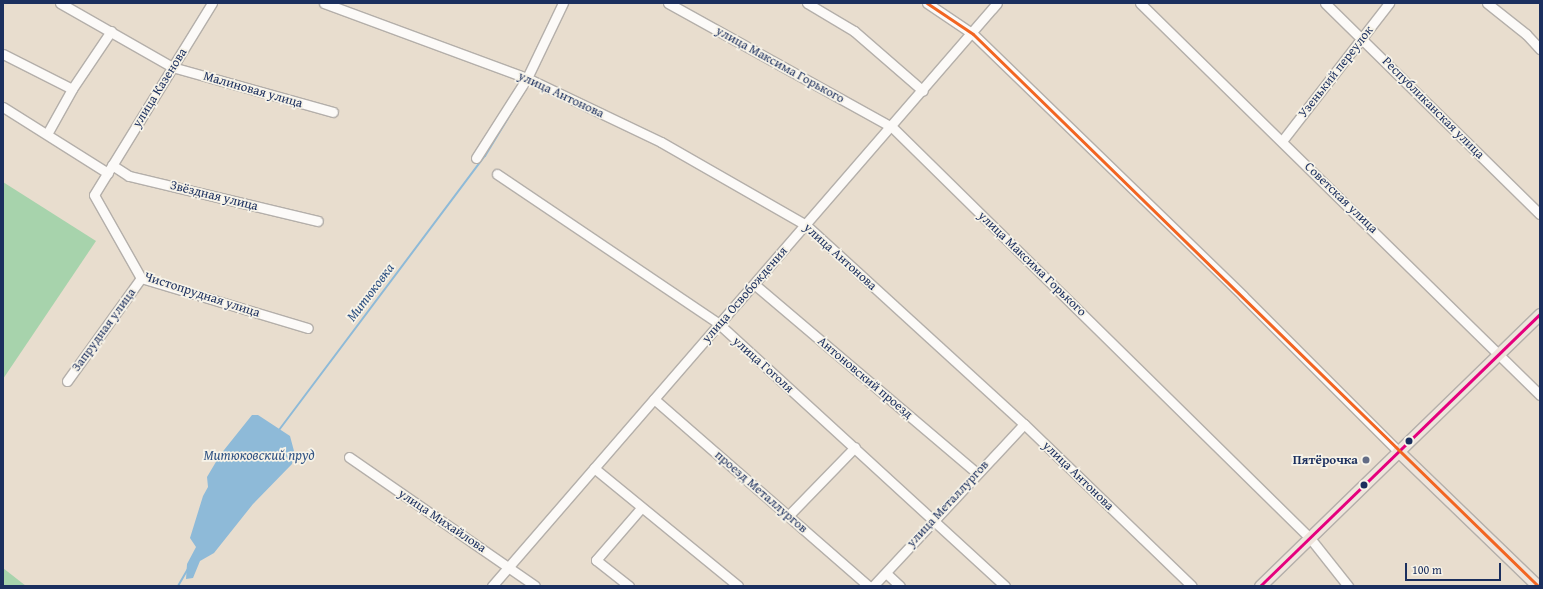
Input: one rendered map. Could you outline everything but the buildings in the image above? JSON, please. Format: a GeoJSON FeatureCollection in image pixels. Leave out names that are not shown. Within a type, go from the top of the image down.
{"type":"FeatureCollection","features":[{"type":"Feature","properties":{"kind":"main road"},"geometry":{"type":"LineString","coordinates":[[1260,586],[1498,352],[1540,314]]}},
{"type":"Feature","properties":{"kind":"main road"},"geometry":{"type":"LineString","coordinates":[[1398,451],[1538,586]]}},
{"type":"Feature","properties":{"kind":"street","name":"Малиновая улица"},"geometry":{"type":"LineString","coordinates":[[60,3],[172,67],[333,112]]}},
{"type":"Feature","properties":{"kind":"street","name":"улица Казенова"},"geometry":{"type":"LineString","coordinates":[[110,169],[212,3]]}},
{"type":"Feature","properties":{"kind":"street","name":"улица Антонова"},"geometry":{"type":"LineString","coordinates":[[324,3],[530,80],[661,142],[806,225],[1024,424],[1192,586]]}},
{"type":"Feature","properties":{"kind":"street"},"geometry":{"type":"LineString","coordinates":[[476,158],[530,80],[563,3]]}},
{"type":"Feature","properties":{"kind":"street","name":"улица Максима Горького"},"geometry":{"type":"LineString","coordinates":[[668,3],[892,127],[1310,538],[1348,586]]}},
{"type":"Feature","properties":{"kind":"street"},"geometry":{"type":"LineString","coordinates":[[807,3],[854,31],[923,91]]}},
{"type":"Feature","properties":{"kind":"street"},"geometry":{"type":"LineString","coordinates":[[927,3],[973,34],[1237,290],[1398,451]]}},
{"type":"Feature","properties":{"kind":"street","name":"улица Освобождения"},"geometry":{"type":"LineString","coordinates":[[492,586],[973,34],[997,3]]}},
{"type":"Feature","properties":{"kind":"street","name":"Советская улица"},"geometry":{"type":"LineString","coordinates":[[1140,3],[1498,352],[1540,395]]}},
{"type":"Feature","properties":{"kind":"street","name":"Республиканская улица"},"geometry":{"type":"LineString","coordinates":[[1325,3],[1364,39],[1540,214]]}},
{"type":"Feature","properties":{"kind":"street","name":"Узенький переулок"},"geometry":{"type":"LineString","coordinates":[[1282,141],[1364,39],[1389,3]]}},
{"type":"Feature","properties":{"kind":"street"},"geometry":{"type":"LineString","coordinates":[[1487,3],[1526,34],[1540,49]]}},
{"type":"Feature","properties":{"kind":"street"},"geometry":{"type":"LineString","coordinates":[[47,134],[72,89],[111,31]]}},
{"type":"Feature","properties":{"kind":"street"},"geometry":{"type":"LineString","coordinates":[[3,54],[72,89]]}},
{"type":"Feature","properties":{"kind":"street","name":"Звёздная улица"},"geometry":{"type":"LineString","coordinates":[[3,106],[47,134],[110,169],[129,176],[318,221]]}},
{"type":"Feature","properties":{"kind":"street","name":"Чистопрудная улица"},"geometry":{"type":"LineString","coordinates":[[110,169],[94,196],[141,278],[308,328]]}},
{"type":"Feature","properties":{"kind":"street","name":"улица Гоголя"},"geometry":{"type":"LineString","coordinates":[[497,174],[719,324],[934,518],[1005,586]]}},
{"type":"Feature","properties":{"kind":"street","name":"Запрудная улица"},"geometry":{"type":"LineString","coordinates":[[67,381],[141,278]]}},
{"type":"Feature","properties":{"kind":"street","name":"Антоновский проезд"},"geometry":{"type":"LineString","coordinates":[[754,284],[977,473]]}},
{"type":"Feature","properties":{"kind":"street","name":"проезд Металлургов"},"geometry":{"type":"LineString","coordinates":[[654,399],[868,586]]}},
{"type":"Feature","properties":{"kind":"street","name":"улица Металлургов"},"geometry":{"type":"LineString","coordinates":[[873,586],[934,518],[1024,424]]}},
{"type":"Feature","properties":{"kind":"street"},"geometry":{"type":"LineString","coordinates":[[788,516],[854,447]]}},
{"type":"Feature","properties":{"kind":"street","name":"улица Михайлова"},"geometry":{"type":"LineString","coordinates":[[349,457],[509,566],[535,586]]}},
{"type":"Feature","properties":{"kind":"street"},"geometry":{"type":"LineString","coordinates":[[594,468],[640,508],[738,586]]}},
{"type":"Feature","properties":{"kind":"street"},"geometry":{"type":"LineString","coordinates":[[629,586],[596,560],[640,508]]}},
{"type":"Feature","properties":{"kind":"street"},"geometry":{"type":"LineString","coordinates":[[886,573],[900,586]]}},
{"type":"Feature","properties":{"kind":"green space"},"geometry":{"type":"Polygon","coordinates":[[[3,182],[96,241],[3,379],[3,182]]]}},
{"type":"Feature","properties":{"kind":"green space"},"geometry":{"type":"Polygon","coordinates":[[[3,568],[26,586],[3,586],[3,568]]]}},
{"type":"Feature","properties":{"kind":"water","name":"Митюковский пруд"},"geometry":{"type":"Polygon","coordinates":[[[252,415],[258,415],[290,436],[294,451],[292,464],[253,504],[214,553],[200,561],[193,578],[186,579],[187,564],[196,547],[190,538],[203,496],[208,487],[207,477],[220,455],[252,415]]]}},
{"type":"Feature","properties":{"kind":"waterway","name":"Митюковка"},"geometry":{"type":"LineString","coordinates":[[279,430],[485,156],[530,82]]}},
{"type":"Feature","properties":{"kind":"waterway","name":"Митюковка"},"geometry":{"type":"LineString","coordinates":[[178,586],[188,569]]}},
{"type":"Feature","properties":{"kind":"transit line"},"geometry":{"type":"LineString","coordinates":[[927,3],[973,34],[1538,586]]}},
{"type":"Feature","properties":{"kind":"transit line"},"geometry":{"type":"LineString","coordinates":[[1260,586],[1540,314]]}},
{"type":"Feature","properties":{"kind":"place","name":"Пятёрочка"},"geometry":{"type":"Point","coordinates":[1366,460]}}]}
